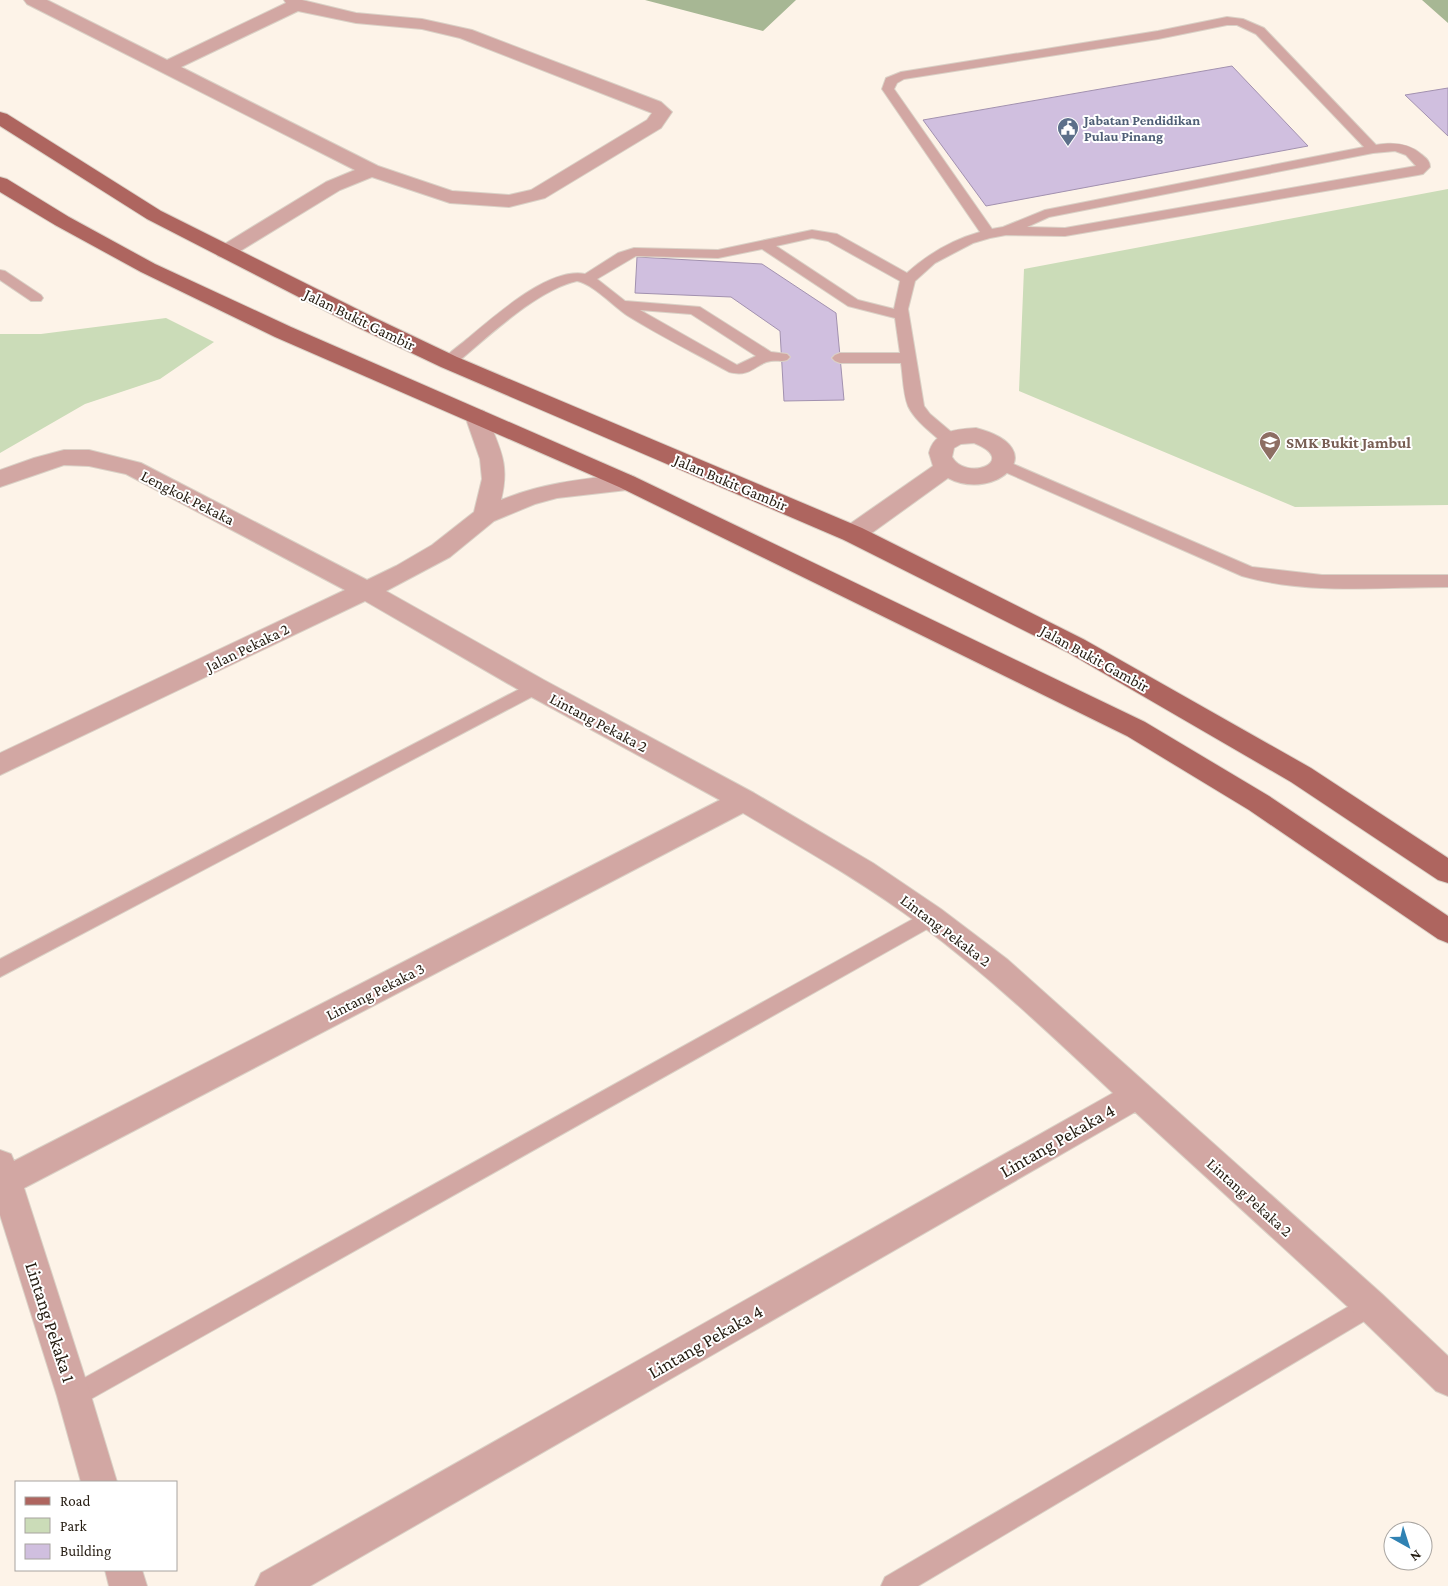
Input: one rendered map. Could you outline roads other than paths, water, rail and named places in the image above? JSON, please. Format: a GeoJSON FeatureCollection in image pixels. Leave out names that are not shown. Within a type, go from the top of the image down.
{"type":"FeatureCollection","features":[{"type":"Feature","properties":{"kind":"main road","name":"Jalan Bukit Gambir"},"geometry":{"type":"LineString","coordinates":[[0,118],[154,215],[449,362],[853,534],[1076,646],[1301,775],[1448,872]]}},
{"type":"Feature","properties":{"kind":"main road"},"geometry":{"type":"LineString","coordinates":[[0,183],[62,221],[148,268],[225,303],[282,332],[627,482],[1136,729],[1259,803],[1448,931]]}},
{"type":"Feature","properties":{"kind":"street"},"geometry":{"type":"LineString","coordinates":[[33,0],[372,170],[450,198],[510,201],[538,194],[654,124],[662,112],[654,106],[466,34],[422,24],[356,18],[295,2],[167,66]]}},
{"type":"Feature","properties":{"kind":"street"},"geometry":{"type":"LineString","coordinates":[[233,256],[346,194],[372,170]]}},
{"type":"Feature","properties":{"kind":"street"},"geometry":{"type":"LineString","coordinates":[[476,416],[492,459],[494,479],[485,515]]}},
{"type":"Feature","properties":{"kind":"street"},"geometry":{"type":"LineString","coordinates":[[976,435],[990,439],[1001,446],[1005,455],[1004,464],[996,472],[985,476],[971,477],[957,474],[946,468],[941,460],[940,453],[943,446],[950,440],[962,436],[976,435]]}},
{"type":"Feature","properties":{"kind":"street","name":"Lengkok Pekaka"},"geometry":{"type":"LineString","coordinates":[[0,479],[64,457],[89,458],[133,468],[199,501],[364,590]]}},
{"type":"Feature","properties":{"kind":"street"},"geometry":{"type":"LineString","coordinates":[[853,534],[946,468]]}},
{"type":"Feature","properties":{"kind":"street","name":"Jalan Pekaka 2"},"geometry":{"type":"LineString","coordinates":[[0,765],[364,590],[406,572],[441,551],[485,515],[527,498],[557,490],[627,482]]}},
{"type":"Feature","properties":{"kind":"street","name":"Lintang Pekaka 2"},"geometry":{"type":"LineString","coordinates":[[364,590],[535,687],[744,800],[863,871],[931,917],[997,968],[1370,1305],[1448,1379]]}},
{"type":"Feature","properties":{"kind":"street","name":"Lintang Pekaka 3"},"geometry":{"type":"LineString","coordinates":[[2,1168],[744,800]]}},
{"type":"Feature","properties":{"kind":"street","name":"Lintang Pekaka 4"},"geometry":{"type":"LineString","coordinates":[[274,1586],[1136,1095]]}},
{"type":"Feature","properties":{"kind":"street","name":"Lintang Pekaka 1"},"geometry":{"type":"LineString","coordinates":[[2,1168],[99,1481]]}},
{"type":"Feature","properties":{"kind":"street"},"geometry":{"type":"LineString","coordinates":[[124,1571],[128,1586]]}},
{"type":"Feature","properties":{"kind":"lane"},"geometry":{"type":"LineString","coordinates":[[988,234],[888,88],[891,81],[901,76],[1158,35],[1227,21],[1239,22],[1260,31],[1372,149]]}},
{"type":"Feature","properties":{"kind":"lane"},"geometry":{"type":"LineString","coordinates":[[950,440],[924,418],[916,406],[907,358],[901,309],[908,279],[930,260],[968,240],[988,234],[1006,231],[1065,232],[1418,171],[1423,167],[1423,163],[1404,148],[1394,146],[1372,149],[1045,214],[1006,231]]}},
{"type":"Feature","properties":{"kind":"lane"},"geometry":{"type":"LineString","coordinates":[[587,279],[624,256],[634,252],[718,254],[806,235],[832,237],[908,279]]}},
{"type":"Feature","properties":{"kind":"lane"},"geometry":{"type":"LineString","coordinates":[[764,244],[853,303],[902,315]]}},
{"type":"Feature","properties":{"kind":"lane"},"geometry":{"type":"LineString","coordinates":[[0,274],[36,298]]}},
{"type":"Feature","properties":{"kind":"lane"},"geometry":{"type":"LineString","coordinates":[[449,362],[537,294],[567,278],[578,277],[587,279],[621,305],[734,368],[741,370],[774,356],[695,310],[621,305]]}},
{"type":"Feature","properties":{"kind":"lane"},"geometry":{"type":"LineString","coordinates":[[840,358],[907,358]]}},
{"type":"Feature","properties":{"kind":"lane"},"geometry":{"type":"LineString","coordinates":[[1004,464],[1248,572],[1276,578],[1302,580],[1448,581]]}},
{"type":"Feature","properties":{"kind":"lane"},"geometry":{"type":"LineString","coordinates":[[0,969],[535,687]]}},
{"type":"Feature","properties":{"kind":"lane"},"geometry":{"type":"LineString","coordinates":[[74,1396],[931,917]]}},
{"type":"Feature","properties":{"kind":"lane"},"geometry":{"type":"LineString","coordinates":[[894,1586],[1370,1305]]}},
{"type":"Feature","properties":{"kind":"place","name":"Jabatan Pendidikan Pulau Pinang"},"geometry":{"type":"Point","coordinates":[1068,147]}},
{"type":"Feature","properties":{"kind":"place","name":"SMK Bukit Jambul"},"geometry":{"type":"Point","coordinates":[1270,461]}}]}
